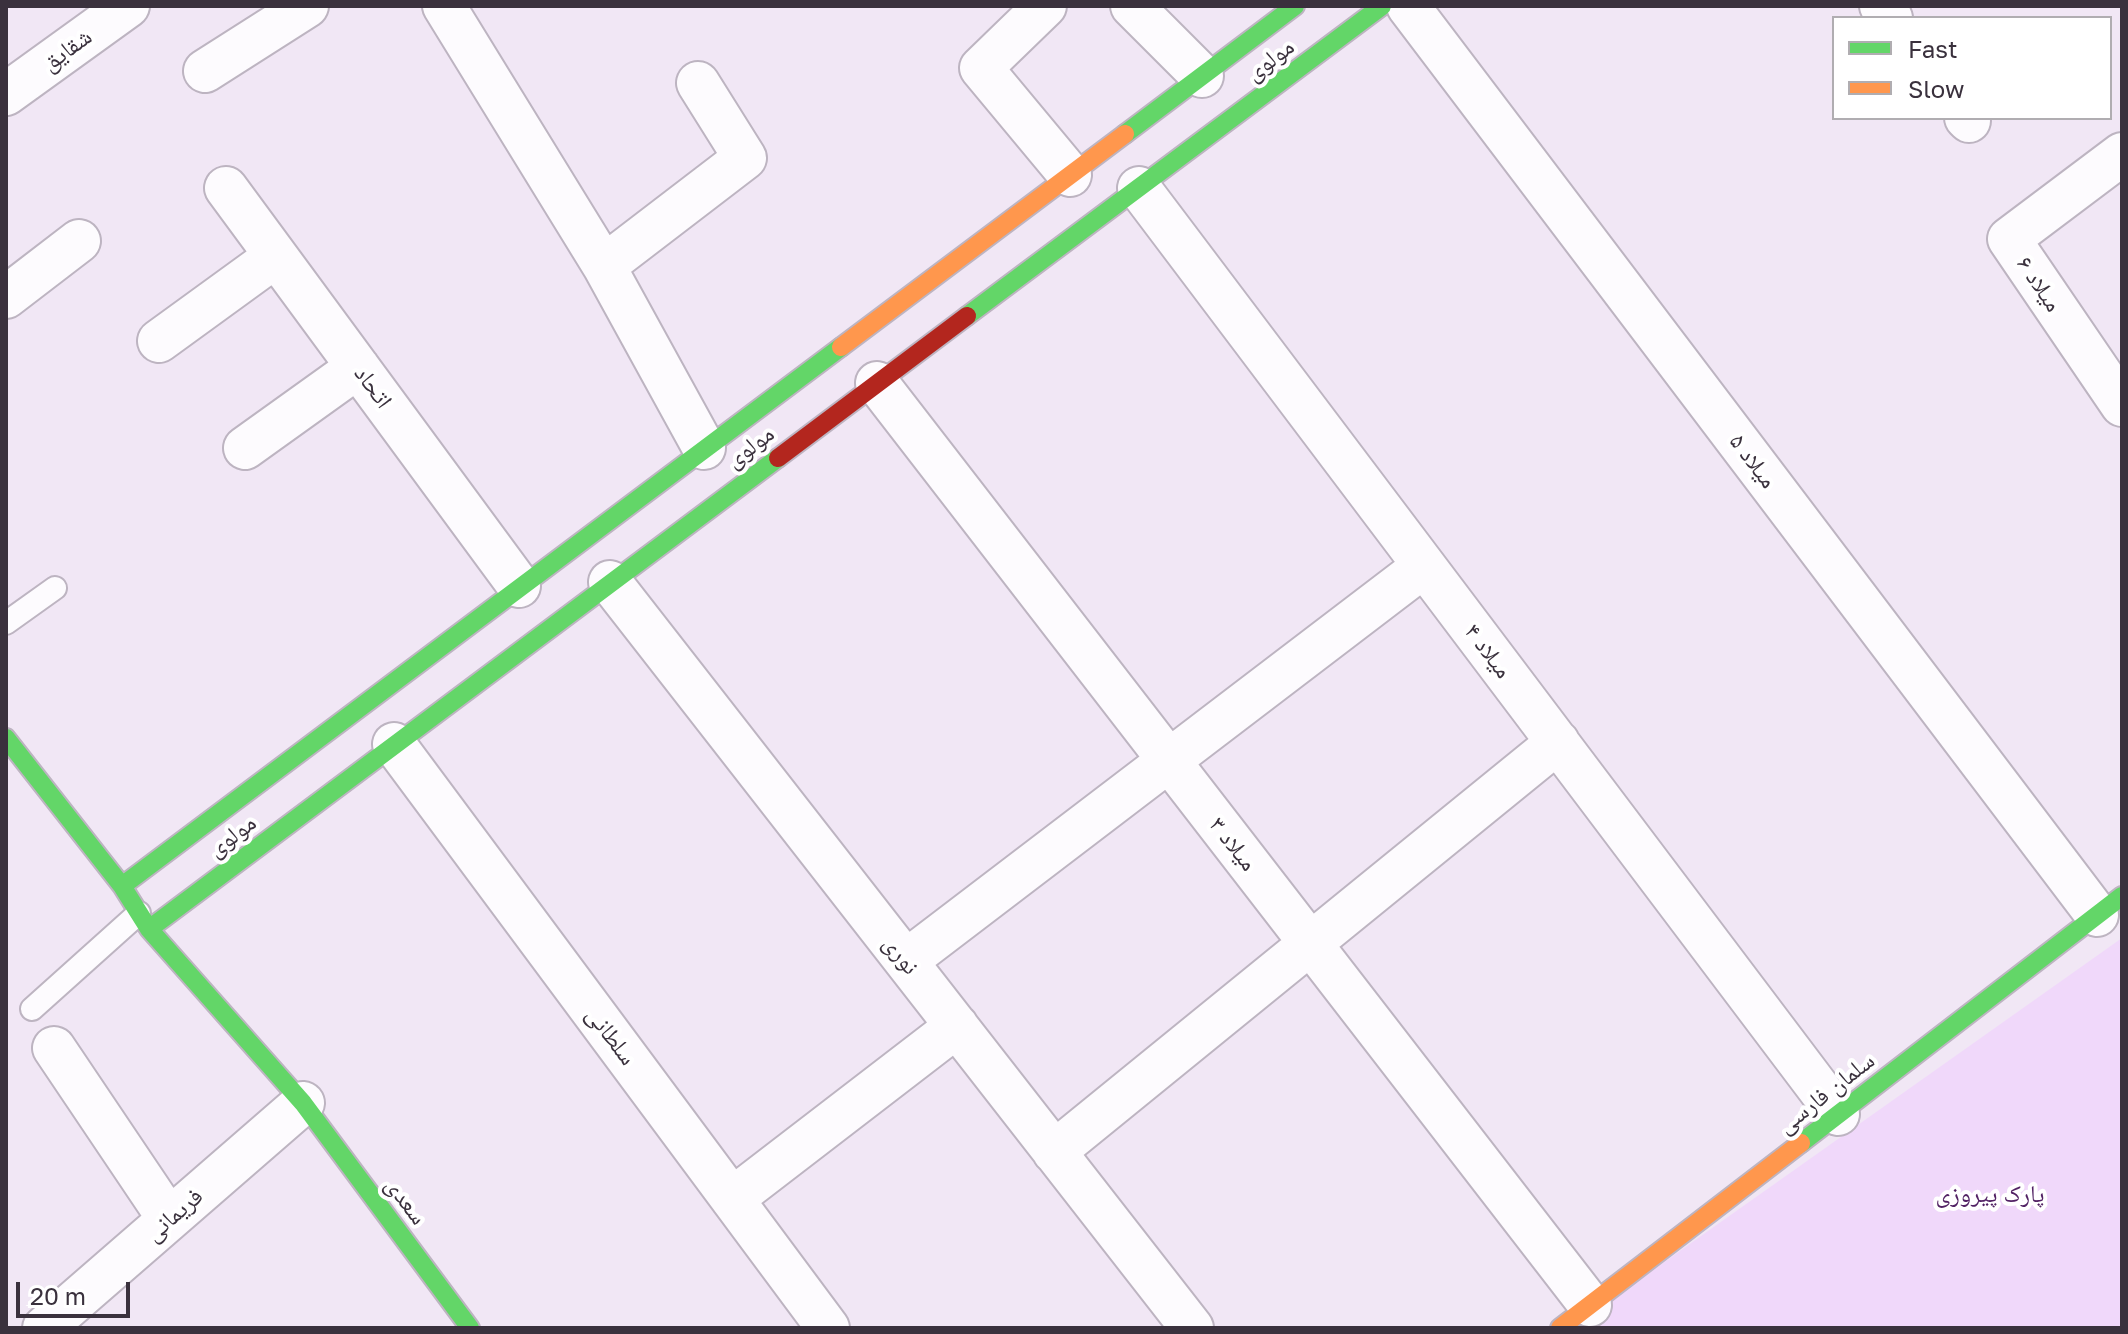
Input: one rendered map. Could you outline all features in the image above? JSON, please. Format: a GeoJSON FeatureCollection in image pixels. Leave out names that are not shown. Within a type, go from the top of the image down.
{"type":"FeatureCollection","features":[{"type":"Feature","properties":{"kind":"street","name":"شقایق"},"geometry":{"type":"LineString","coordinates":[[6,94],[128,6]]}},
{"type":"Feature","properties":{"kind":"street"},"geometry":{"type":"LineString","coordinates":[[205,71],[307,6]]}},
{"type":"Feature","properties":{"kind":"street"},"geometry":{"type":"LineString","coordinates":[[444,6],[604,266],[704,448]]}},
{"type":"Feature","properties":{"kind":"street"},"geometry":{"type":"LineString","coordinates":[[1045,6],[981,68],[1070,175]]}},
{"type":"Feature","properties":{"kind":"street"},"geometry":{"type":"LineString","coordinates":[[1132,6],[1202,76]]}},
{"type":"Feature","properties":{"kind":"street","name":"مولوی"},"geometry":{"type":"LineString","coordinates":[[144,921],[394,744],[1139,188],[1309,52],[1382,6]]}},
{"type":"Feature","properties":{"kind":"street","name":"میلاد ۵"},"geometry":{"type":"LineString","coordinates":[[1408,6],[2109,906]]}},
{"type":"Feature","properties":{"kind":"street","name":"مولوی"},"geometry":{"type":"LineString","coordinates":[[122,886],[1202,76],[1288,17]]}},
{"type":"Feature","properties":{"kind":"street"},"geometry":{"type":"LineString","coordinates":[[604,266],[745,158],[698,83]]}},
{"type":"Feature","properties":{"kind":"street","name":"میلاد ۶"},"geometry":{"type":"LineString","coordinates":[[2114,377],[2009,239],[2122,154]]}},
{"type":"Feature","properties":{"kind":"street","name":"اتحاد"},"geometry":{"type":"LineString","coordinates":[[226,188],[519,586]]}},
{"type":"Feature","properties":{"kind":"street","name":"میلاد ۴"},"geometry":{"type":"LineString","coordinates":[[1139,188],[1838,1114]]}},
{"type":"Feature","properties":{"kind":"street"},"geometry":{"type":"LineString","coordinates":[[6,297],[79,241]]}},
{"type":"Feature","properties":{"kind":"street"},"geometry":{"type":"LineString","coordinates":[[159,341],[276,256]]}},
{"type":"Feature","properties":{"kind":"street"},"geometry":{"type":"LineString","coordinates":[[245,448],[358,367]]}},
{"type":"Feature","properties":{"kind":"street","name":"میلاد ۳"},"geometry":{"type":"LineString","coordinates":[[877,383],[1311,944],[1575,1316]]}},
{"type":"Feature","properties":{"kind":"street"},"geometry":{"type":"LineString","coordinates":[[906,961],[1424,566]]}},
{"type":"Feature","properties":{"kind":"street","name":"نوری"},"geometry":{"type":"LineString","coordinates":[[610,582],[1192,1328]]}},
{"type":"Feature","properties":{"kind":"street"},"geometry":{"type":"LineString","coordinates":[[6,739],[122,886],[144,921]]}},
{"type":"Feature","properties":{"kind":"street"},"geometry":{"type":"LineString","coordinates":[[1054,1152],[1558,742]]}},
{"type":"Feature","properties":{"kind":"street","name":"سلطانی"},"geometry":{"type":"LineString","coordinates":[[394,744],[828,1328]]}},
{"type":"Feature","properties":{"kind":"street","name":"سلمان فارسی"},"geometry":{"type":"LineString","coordinates":[[1575,1316],[2109,906]]}},
{"type":"Feature","properties":{"kind":"street","name":"سعدی"},"geometry":{"type":"LineString","coordinates":[[144,921],[303,1103],[470,1328]]}},
{"type":"Feature","properties":{"kind":"street"},"geometry":{"type":"LineString","coordinates":[[732,1199],[957,1026]]}},
{"type":"Feature","properties":{"kind":"street"},"geometry":{"type":"LineString","coordinates":[[54,1048],[169,1219]]}},
{"type":"Feature","properties":{"kind":"street","name":"فریمانی"},"geometry":{"type":"LineString","coordinates":[[44,1328],[303,1103]]}},
{"type":"Feature","properties":{"kind":"lane"},"geometry":{"type":"LineString","coordinates":[[6,623],[55,588]]}},
{"type":"Feature","properties":{"kind":"lane"},"geometry":{"type":"LineString","coordinates":[[32,1009],[144,921]]}},
{"type":"Feature","properties":{"kind":"green space","name":"پارک پیروزی"},"geometry":{"type":"Polygon","coordinates":[[[2122,938],[2122,1328],[1571,1328],[2122,938]]]}},
{"type":"Feature","properties":{"kind":"traffic: fast"},"geometry":{"type":"LineString","coordinates":[[1125,134],[1295,6]]}},
{"type":"Feature","properties":{"kind":"traffic: fast"},"geometry":{"type":"LineString","coordinates":[[967,316],[1382,6]]}},
{"type":"Feature","properties":{"kind":"traffic: fast"},"geometry":{"type":"LineString","coordinates":[[122,886],[841,347]]}},
{"type":"Feature","properties":{"kind":"traffic: fast"},"geometry":{"type":"LineString","coordinates":[[149,929],[778,458]]}},
{"type":"Feature","properties":{"kind":"traffic: fast"},"geometry":{"type":"LineString","coordinates":[[6,738],[122,886],[149,929],[303,1103],[470,1328]]}},
{"type":"Feature","properties":{"kind":"traffic: fast"},"geometry":{"type":"LineString","coordinates":[[1801,1143],[2122,896]]}},
{"type":"Feature","properties":{"kind":"traffic: slow"},"geometry":{"type":"LineString","coordinates":[[841,347],[1125,134]]}},
{"type":"Feature","properties":{"kind":"traffic: slow"},"geometry":{"type":"LineString","coordinates":[[1560,1328],[1801,1143]]}},
{"type":"Feature","properties":{"kind":"traffic: jam"},"geometry":{"type":"LineString","coordinates":[[778,458],[967,316]]}}]}
